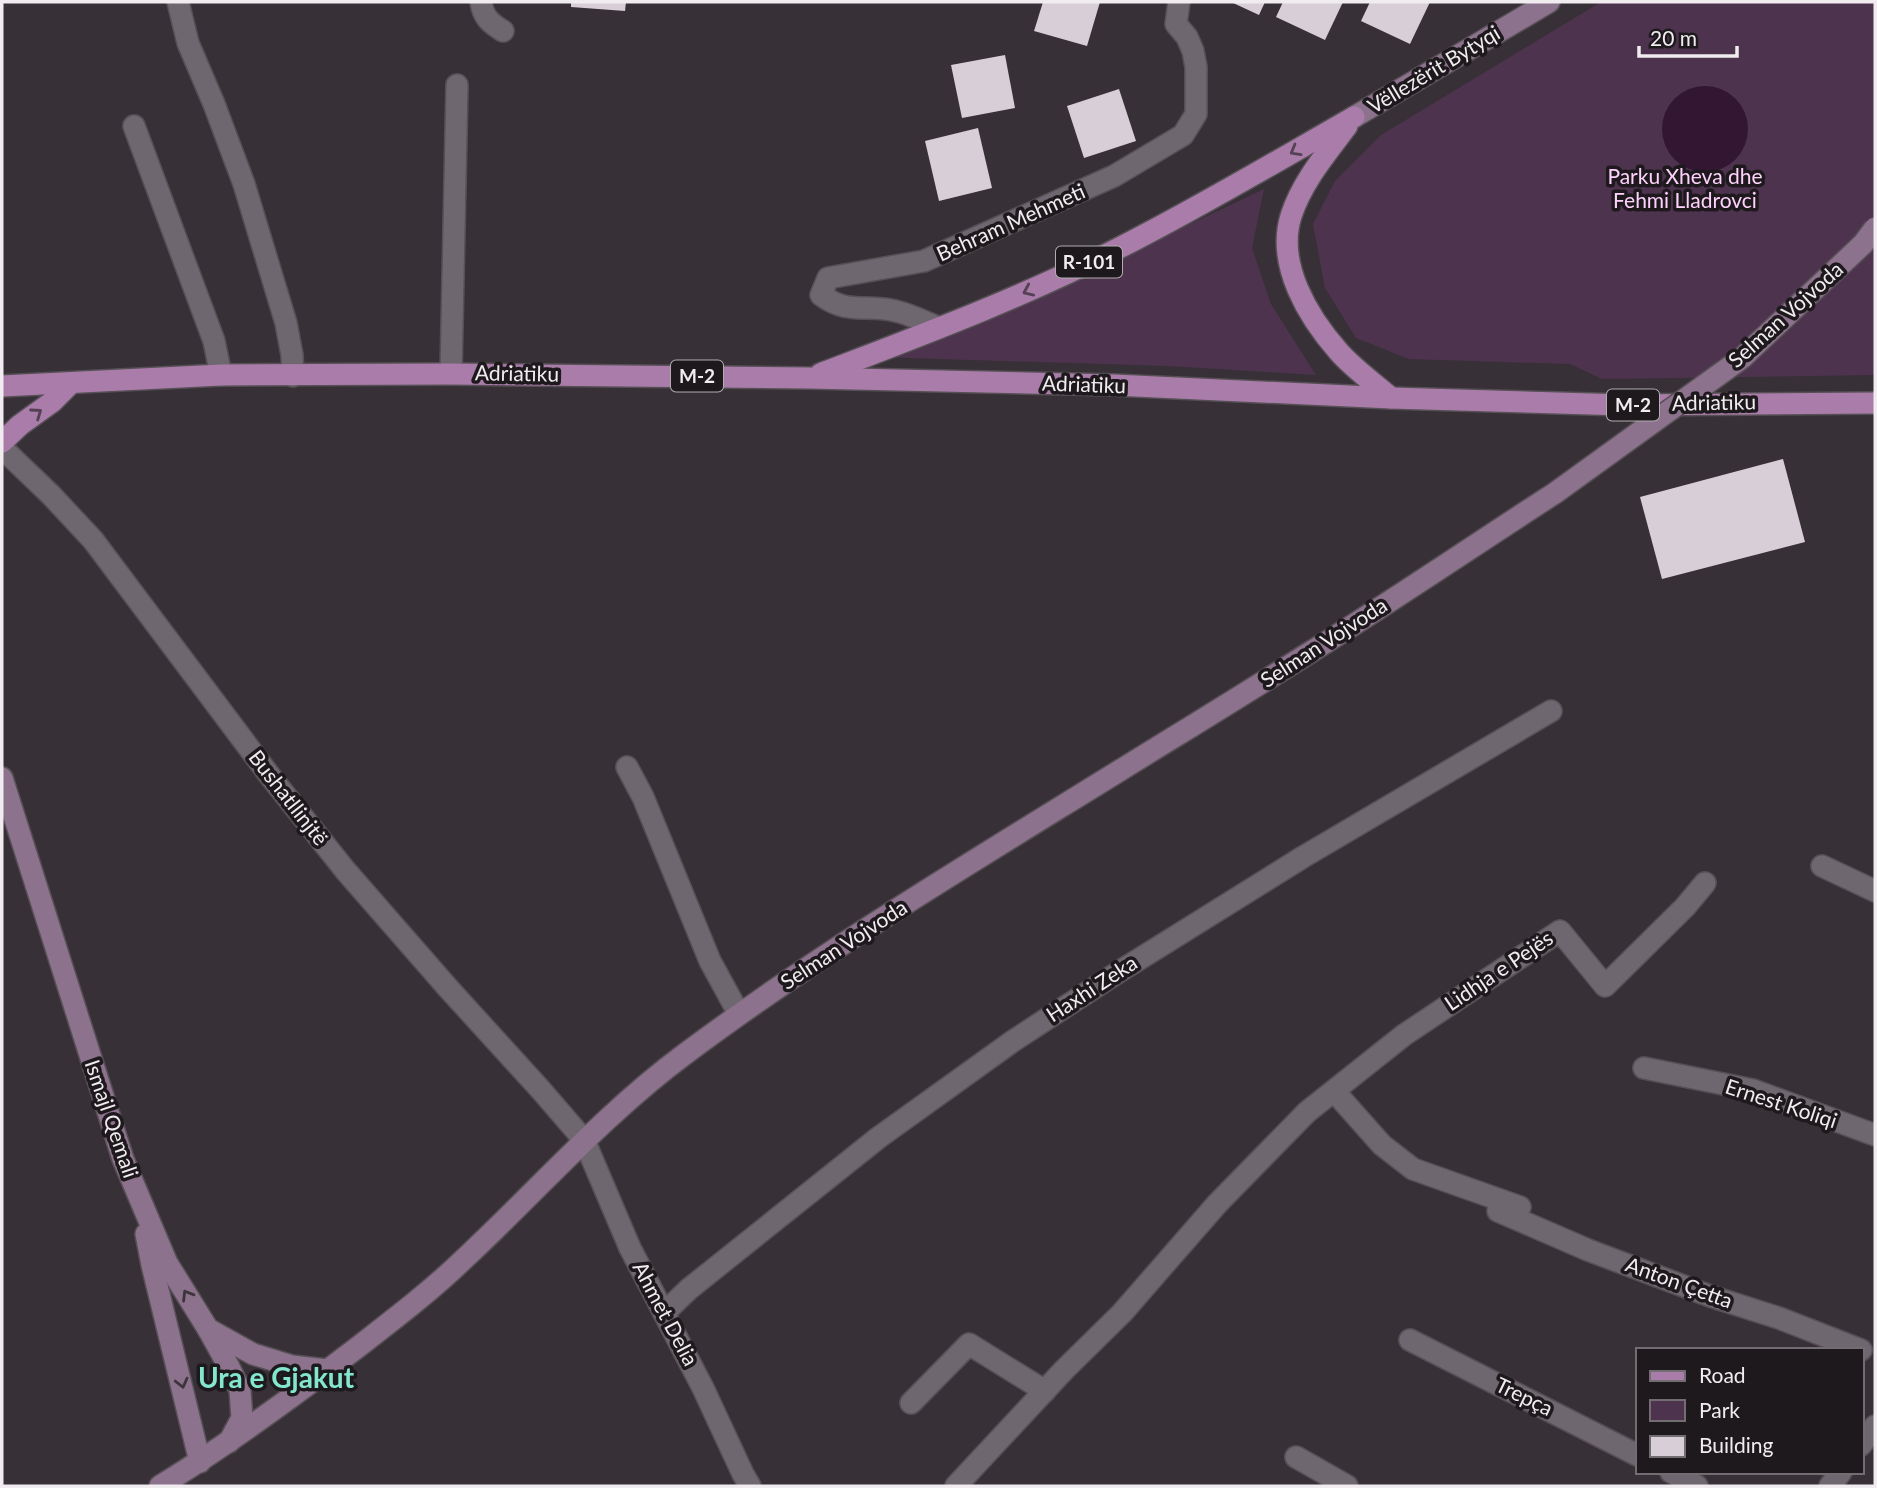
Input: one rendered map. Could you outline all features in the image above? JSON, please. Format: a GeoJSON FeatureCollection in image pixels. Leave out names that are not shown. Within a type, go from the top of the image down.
{"type":"FeatureCollection","features":[{"type":"Feature","properties":{"kind":"main road","name":"Vëllezërit Bytyqi"},"geometry":{"type":"LineString","coordinates":[[1354,117],[1549,2]]}},
{"type":"Feature","properties":{"kind":"main road","name":"R-101"},"geometry":{"type":"LineString","coordinates":[[809,378],[1029,291],[1121,247],[1354,117]]}},
{"type":"Feature","properties":{"kind":"main road","name":"R-101"},"geometry":{"type":"LineString","coordinates":[[1354,117],[1313,171],[1297,200],[1290,218],[1287,241],[1290,267],[1311,316],[1322,331],[1339,352],[1391,398]]}},
{"type":"Feature","properties":{"kind":"main road","name":"Selman Vojvoda"},"geometry":{"type":"LineString","coordinates":[[160,1486],[228,1443],[409,1307],[464,1260],[583,1140],[663,1070],[739,1014],[965,867],[1311,653],[1555,493],[1742,358],[1863,244],[1875,228]]}},
{"type":"Feature","properties":{"kind":"main road","name":"Adriatiku"},"geometry":{"type":"LineString","coordinates":[[2,386],[221,375],[451,374],[1114,385],[1391,398],[1625,405],[1873,401]]}},
{"type":"Feature","properties":{"kind":"main road"},"geometry":{"type":"LineString","coordinates":[[2,442],[71,383]]}},
{"type":"Feature","properties":{"kind":"main road","name":"Ismajl Qemali"},"geometry":{"type":"LineString","coordinates":[[2,778],[119,1146],[139,1198],[167,1263],[208,1329],[240,1390],[242,1418],[228,1443]]}},
{"type":"Feature","properties":{"kind":"main road"},"geometry":{"type":"LineString","coordinates":[[139,1198],[152,1265],[200,1462]]}},
{"type":"Feature","properties":{"kind":"main road"},"geometry":{"type":"LineString","coordinates":[[208,1329],[253,1354],[292,1366],[327,1370]]}},
{"type":"Feature","properties":{"kind":"street"},"geometry":{"type":"LineString","coordinates":[[178,2],[188,43],[244,184],[286,323],[293,376]]}},
{"type":"Feature","properties":{"kind":"street"},"geometry":{"type":"LineString","coordinates":[[481,2],[482,11],[489,22],[503,31]]}},
{"type":"Feature","properties":{"kind":"street","name":"Behram Mehmeti"},"geometry":{"type":"LineString","coordinates":[[939,328],[911,315],[889,310],[842,307],[821,295],[828,278],[924,261],[1114,176],[1183,135],[1196,114],[1196,67],[1187,37],[1176,24],[1179,2]]}},
{"type":"Feature","properties":{"kind":"street"},"geometry":{"type":"LineString","coordinates":[[451,374],[457,85]]}},
{"type":"Feature","properties":{"kind":"street"},"geometry":{"type":"LineString","coordinates":[[134,126],[214,341],[221,375]]}},
{"type":"Feature","properties":{"kind":"street","name":"Bushatllinjtë"},"geometry":{"type":"LineString","coordinates":[[2,448],[93,540],[270,776],[345,870],[583,1140]]}},
{"type":"Feature","properties":{"kind":"street","name":"Haxhi Zeka"},"geometry":{"type":"LineString","coordinates":[[664,1313],[689,1289],[878,1138],[1013,1041],[1303,857],[1552,711]]}},
{"type":"Feature","properties":{"kind":"street"},"geometry":{"type":"LineString","coordinates":[[627,767],[643,797],[710,961],[739,1014]]}},
{"type":"Feature","properties":{"kind":"street"},"geometry":{"type":"LineString","coordinates":[[1822,866],[1875,891]]}},
{"type":"Feature","properties":{"kind":"street","name":"Lidhja e Pejës"},"geometry":{"type":"LineString","coordinates":[[956,1486],[1122,1313],[1217,1204],[1307,1112],[1404,1035],[1560,931],[1605,986],[1685,907],[1705,883]]}},
{"type":"Feature","properties":{"kind":"street","name":"Ernest Koliqi"},"geometry":{"type":"LineString","coordinates":[[1644,1068],[1753,1090],[1875,1135]]}},
{"type":"Feature","properties":{"kind":"street"},"geometry":{"type":"LineString","coordinates":[[1334,1091],[1382,1145],[1413,1169],[1520,1208]]}},
{"type":"Feature","properties":{"kind":"street","name":"Ahmet Delia"},"geometry":{"type":"LineString","coordinates":[[583,1140],[630,1248],[703,1388],[750,1486]]}},
{"type":"Feature","properties":{"kind":"street","name":"Anton Çetta"},"geometry":{"type":"LineString","coordinates":[[1498,1211],[1710,1296],[1779,1318],[1856,1348]]}},
{"type":"Feature","properties":{"kind":"street","name":"Trepça"},"geometry":{"type":"LineString","coordinates":[[1410,1340],[1636,1454]]}},
{"type":"Feature","properties":{"kind":"street"},"geometry":{"type":"LineString","coordinates":[[911,1403],[969,1344],[1045,1391]]}},
{"type":"Feature","properties":{"kind":"street"},"geometry":{"type":"LineString","coordinates":[[1863,1442],[1875,1426]]}},
{"type":"Feature","properties":{"kind":"street"},"geometry":{"type":"LineString","coordinates":[[1296,1457],[1347,1486]]}},
{"type":"Feature","properties":{"kind":"street"},"geometry":{"type":"LineString","coordinates":[[1675,1474],[1697,1486]]}},
{"type":"Feature","properties":{"kind":"green space","name":"Parku Xheva dhe Fehmi Lladrovci"},"geometry":{"type":"Polygon","coordinates":[[[1601,2],[1875,2],[1874,375],[1602,379],[1570,364],[1409,359],[1356,338],[1325,288],[1313,224],[1335,181],[1381,135],[1601,2]]]}},
{"type":"Feature","properties":{"kind":"green space"},"geometry":{"type":"Polygon","coordinates":[[[1264,189],[1252,248],[1271,304],[1316,375],[1167,366],[877,357],[1125,255],[1264,189]]]}},
{"type":"Feature","properties":{"kind":"shaded area"},"geometry":{"type":"Polygon","coordinates":[[[1705,86],[1729,93],[1741,105],[1748,129],[1741,153],[1729,165],[1705,172],[1681,165],[1669,153],[1662,129],[1669,105],[1681,93],[1705,86]]]}},
{"type":"Feature","properties":{"kind":"building"},"geometry":{"type":"Polygon","coordinates":[[[571,2],[626,2],[625,11],[571,7],[571,2]]]}},
{"type":"Feature","properties":{"kind":"building"},"geometry":{"type":"Polygon","coordinates":[[[1043,2],[1100,2],[1087,46],[1034,31],[1043,2]]]}},
{"type":"Feature","properties":{"kind":"building"},"geometry":{"type":"Polygon","coordinates":[[[1231,2],[1265,2],[1259,15],[1231,2]]]}},
{"type":"Feature","properties":{"kind":"building"},"geometry":{"type":"Polygon","coordinates":[[[1283,2],[1343,2],[1325,40],[1276,17],[1283,2]]]}},
{"type":"Feature","properties":{"kind":"building"},"geometry":{"type":"Polygon","coordinates":[[[1370,2],[1430,2],[1410,44],[1361,21],[1370,2]]]}},
{"type":"Feature","properties":{"kind":"building"},"geometry":{"type":"Polygon","coordinates":[[[1005,55],[1015,108],[962,118],[951,65],[1005,55]]]}},
{"type":"Feature","properties":{"kind":"building"},"geometry":{"type":"Polygon","coordinates":[[[1119,89],[1136,141],[1084,158],[1067,106],[1119,89]]]}},
{"type":"Feature","properties":{"kind":"building"},"geometry":{"type":"Polygon","coordinates":[[[978,128],[992,188],[939,201],[925,141],[978,128]]]}},
{"type":"Feature","properties":{"kind":"building"},"geometry":{"type":"Polygon","coordinates":[[[1783,459],[1805,542],[1662,579],[1640,497],[1783,459]]]}},
{"type":"Feature","properties":{"kind":"district","name":"Ura e Gjakut"},"geometry":{"type":"Point","coordinates":[276,1378]}}]}
